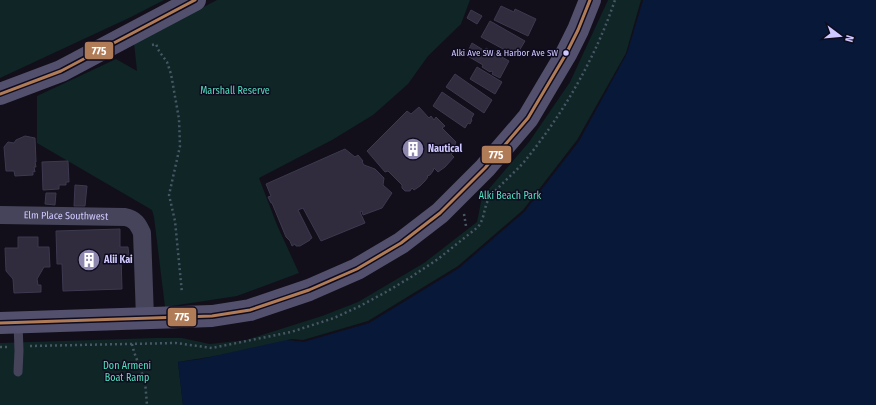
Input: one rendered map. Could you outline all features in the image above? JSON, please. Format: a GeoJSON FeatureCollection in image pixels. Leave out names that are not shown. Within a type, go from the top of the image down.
{"type":"FeatureCollection","features":[{"type":"Feature","properties":{"kind":"main road"},"geometry":{"type":"LineString","coordinates":[[0,94],[61,71],[195,0]]}},
{"type":"Feature","properties":{"kind":"main road"},"geometry":{"type":"LineString","coordinates":[[9,323],[212,316],[250,310],[308,290],[357,268],[401,243],[440,213],[485,168],[528,118],[566,54],[578,30],[590,0]]}},
{"type":"Feature","properties":{"kind":"street","name":"Elm Place Southwest"},"geometry":{"type":"LineString","coordinates":[[0,215],[125,217],[132,219],[138,224],[142,233],[145,318]]}},
{"type":"Feature","properties":{"kind":"lane"},"geometry":{"type":"LineString","coordinates":[[9,323],[20,351],[18,372]]}},
{"type":"Feature","properties":{"kind":"path"},"geometry":{"type":"LineString","coordinates":[[147,45],[156,44],[167,62],[171,74],[179,120],[180,146],[169,195],[175,221],[182,293]]}},
{"type":"Feature","properties":{"kind":"path"},"geometry":{"type":"LineString","coordinates":[[463,212],[466,226]]}},
{"type":"Feature","properties":{"kind":"path"},"geometry":{"type":"LineString","coordinates":[[132,344],[145,381],[147,405]]}},
{"type":"Feature","properties":{"kind":"green space"},"geometry":{"type":"Polygon","coordinates":[[[0,0],[164,0],[0,78],[0,0]]]}},
{"type":"Feature","properties":{"kind":"green space","name":"Marshall Reserve"},"geometry":{"type":"Polygon","coordinates":[[[217,0],[470,0],[461,24],[428,56],[408,84],[373,115],[332,140],[259,178],[277,225],[299,273],[237,296],[165,307],[152,210],[37,143],[37,96],[116,59],[137,71],[134,43],[217,0]]]}},
{"type":"Feature","properties":{"kind":"green space","name":"Alki Beach Park"},"geometry":{"type":"Polygon","coordinates":[[[608,0],[643,0],[627,53],[579,141],[524,212],[459,268],[369,323],[303,342],[178,362],[183,405],[0,405],[0,343],[182,338],[210,344],[246,340],[322,316],[358,302],[424,263],[477,222],[482,197],[529,142],[570,82],[608,0]]]}},
{"type":"Feature","properties":{"kind":"water"},"geometry":{"type":"Polygon","coordinates":[[[643,0],[876,0],[876,405],[183,405],[178,362],[201,359],[287,340],[303,342],[369,323],[459,268],[524,212],[579,141],[627,53],[643,0]]]}},
{"type":"Feature","properties":{"kind":"pier"},"geometry":{"type":"Polygon","coordinates":[[[641,0],[643,0],[627,53],[579,141],[524,212],[459,268],[369,323],[303,342],[287,340],[303,340],[368,321],[458,266],[523,210],[577,140],[626,53],[641,0]]]}},
{"type":"Feature","properties":{"kind":"building"},"geometry":{"type":"Polygon","coordinates":[[[501,6],[514,12],[515,9],[536,19],[528,36],[494,20],[501,6]]]}},
{"type":"Feature","properties":{"kind":"building"},"geometry":{"type":"Polygon","coordinates":[[[471,10],[482,16],[477,24],[467,18],[471,10]]]}},
{"type":"Feature","properties":{"kind":"building"},"geometry":{"type":"Polygon","coordinates":[[[490,21],[525,41],[516,56],[481,37],[490,21]]]}},
{"type":"Feature","properties":{"kind":"building"},"geometry":{"type":"Polygon","coordinates":[[[472,43],[485,51],[486,48],[509,61],[500,78],[492,74],[493,72],[490,72],[482,67],[483,65],[466,55],[472,43]]]}},
{"type":"Feature","properties":{"kind":"building"},"geometry":{"type":"Polygon","coordinates":[[[477,67],[502,82],[495,94],[470,79],[477,67]]]}},
{"type":"Feature","properties":{"kind":"building"},"geometry":{"type":"Polygon","coordinates":[[[455,74],[492,100],[484,113],[446,87],[455,74]]]}},
{"type":"Feature","properties":{"kind":"building"},"geometry":{"type":"Polygon","coordinates":[[[442,92],[474,114],[470,124],[468,123],[465,128],[433,106],[442,92]]]}},
{"type":"Feature","properties":{"kind":"building","name":"Nautical"},"geometry":{"type":"Polygon","coordinates":[[[419,107],[429,118],[431,116],[434,120],[436,117],[445,126],[442,128],[456,142],[456,151],[451,154],[454,157],[445,167],[438,172],[434,168],[420,186],[414,190],[412,188],[410,191],[405,191],[402,188],[402,185],[388,171],[385,172],[367,151],[407,111],[411,114],[419,107]]]}},
{"type":"Feature","properties":{"kind":"building"},"geometry":{"type":"Polygon","coordinates":[[[25,136],[35,138],[35,172],[33,171],[33,175],[15,176],[14,171],[6,171],[4,147],[8,142],[14,143],[16,140],[25,136]]]}},
{"type":"Feature","properties":{"kind":"building"},"geometry":{"type":"Polygon","coordinates":[[[345,149],[355,157],[358,155],[363,161],[362,162],[364,165],[375,169],[384,178],[383,185],[392,193],[382,208],[363,215],[362,211],[360,212],[365,223],[321,241],[303,208],[298,210],[312,238],[300,246],[296,246],[295,244],[292,246],[286,237],[268,197],[271,196],[266,184],[345,149]]]}},
{"type":"Feature","properties":{"kind":"building"},"geometry":{"type":"Polygon","coordinates":[[[68,161],[69,182],[66,182],[66,185],[59,185],[59,189],[43,190],[42,162],[68,161]]]}},
{"type":"Feature","properties":{"kind":"building"},"geometry":{"type":"Polygon","coordinates":[[[75,185],[87,186],[85,206],[74,206],[75,185]]]}},
{"type":"Feature","properties":{"kind":"building"},"geometry":{"type":"Polygon","coordinates":[[[46,193],[56,193],[55,205],[45,204],[46,193]]]}},
{"type":"Feature","properties":{"kind":"building","name":"Alii Kai"},"geometry":{"type":"Polygon","coordinates":[[[120,229],[120,247],[128,247],[129,256],[121,256],[122,289],[63,291],[62,264],[57,264],[56,231],[120,229]]]}},
{"type":"Feature","properties":{"kind":"building"},"geometry":{"type":"Polygon","coordinates":[[[18,237],[38,237],[38,247],[49,247],[50,267],[44,267],[37,279],[38,285],[41,285],[41,292],[14,293],[13,279],[6,271],[5,248],[18,248],[18,237]]]}},
{"type":"Feature","properties":{"kind":"transit line","name":"775"},"geometry":{"type":"LineString","coordinates":[[0,94],[61,71],[195,0]]}},
{"type":"Feature","properties":{"kind":"transit line","name":"775"},"geometry":{"type":"LineString","coordinates":[[0,323],[212,316],[250,310],[309,290],[357,269],[401,243],[440,213],[485,168],[528,118],[566,54],[578,30],[590,0]]}},
{"type":"Feature","properties":{"kind":"place","name":"Alki Ave SW & Harbor Ave SW"},"geometry":{"type":"Point","coordinates":[566,53]}},
{"type":"Feature","properties":{"kind":"place","name":"Nautical"},"geometry":{"type":"Point","coordinates":[413,149]}},
{"type":"Feature","properties":{"kind":"place","name":"Alii Kai"},"geometry":{"type":"Point","coordinates":[89,260]}},
{"type":"Feature","properties":{"kind":"park label","name":"Don Armeni Boat Ramp"},"geometry":{"type":"Point","coordinates":[127,372]}}]}
